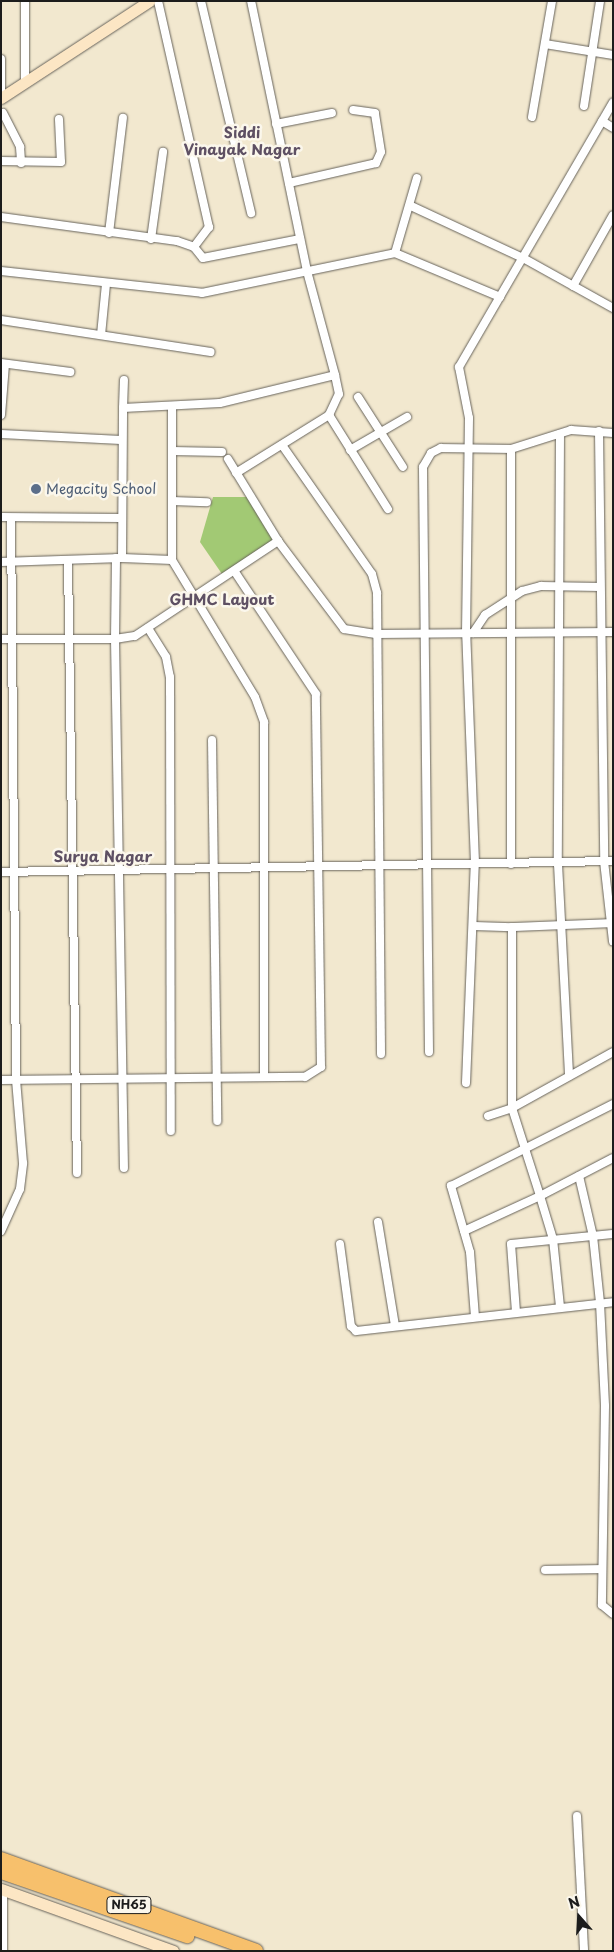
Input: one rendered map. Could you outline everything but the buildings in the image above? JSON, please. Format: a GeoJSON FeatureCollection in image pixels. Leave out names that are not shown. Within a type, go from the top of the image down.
{"type":"FeatureCollection","features":[{"type":"Feature","properties":{"kind":"highway","name":"NH65"},"geometry":{"type":"LineString","coordinates":[[1,1859],[256,1951]]}},
{"type":"Feature","properties":{"kind":"highway","name":"NH65"},"geometry":{"type":"LineString","coordinates":[[1,1872],[232,1951]]}},
{"type":"Feature","properties":{"kind":"street"},"geometry":{"type":"LineString","coordinates":[[25,1],[25,82]]}},
{"type":"Feature","properties":{"kind":"street"},"geometry":{"type":"LineString","coordinates":[[1,98],[149,1]]}},
{"type":"Feature","properties":{"kind":"street"},"geometry":{"type":"LineString","coordinates":[[158,1],[209,227],[194,247]]}},
{"type":"Feature","properties":{"kind":"street"},"geometry":{"type":"LineString","coordinates":[[201,1],[251,213]]}},
{"type":"Feature","properties":{"kind":"street"},"geometry":{"type":"LineString","coordinates":[[236,473],[328,415],[339,394],[307,271],[251,1]]}},
{"type":"Feature","properties":{"kind":"street"},"geometry":{"type":"LineString","coordinates":[[532,117],[552,1]]}},
{"type":"Feature","properties":{"kind":"street"},"geometry":{"type":"LineString","coordinates":[[584,106],[590,52],[600,1]]}},
{"type":"Feature","properties":{"kind":"street"},"geometry":{"type":"LineString","coordinates":[[544,44],[613,55]]}},
{"type":"Feature","properties":{"kind":"street"},"geometry":{"type":"LineString","coordinates":[[1,59],[1,98]]}},
{"type":"Feature","properties":{"kind":"street"},"geometry":{"type":"LineString","coordinates":[[466,1082],[476,863],[466,448],[469,418],[459,367],[462,355],[500,297],[613,102]]}},
{"type":"Feature","properties":{"kind":"street"},"geometry":{"type":"LineString","coordinates":[[289,184],[376,163],[382,152],[375,113],[352,110]]}},
{"type":"Feature","properties":{"kind":"street"},"geometry":{"type":"LineString","coordinates":[[3,112],[20,147],[21,163]]}},
{"type":"Feature","properties":{"kind":"street"},"geometry":{"type":"LineString","coordinates":[[276,124],[332,113]]}},
{"type":"Feature","properties":{"kind":"street"},"geometry":{"type":"LineString","coordinates":[[109,234],[123,118]]}},
{"type":"Feature","properties":{"kind":"street"},"geometry":{"type":"LineString","coordinates":[[1,161],[21,163],[61,162],[58,119]]}},
{"type":"Feature","properties":{"kind":"street"},"geometry":{"type":"LineString","coordinates":[[602,122],[613,128]]}},
{"type":"Feature","properties":{"kind":"street"},"geometry":{"type":"LineString","coordinates":[[152,239],[163,152]]}},
{"type":"Feature","properties":{"kind":"street"},"geometry":{"type":"LineString","coordinates":[[395,253],[411,206],[417,178]]}},
{"type":"Feature","properties":{"kind":"street"},"geometry":{"type":"LineString","coordinates":[[411,206],[523,258],[613,308]]}},
{"type":"Feature","properties":{"kind":"street"},"geometry":{"type":"LineString","coordinates":[[573,286],[613,215]]}},
{"type":"Feature","properties":{"kind":"street"},"geometry":{"type":"LineString","coordinates":[[1,217],[194,247],[203,258],[300,239]]}},
{"type":"Feature","properties":{"kind":"street"},"geometry":{"type":"LineString","coordinates":[[1,271],[202,293],[395,253],[500,297]]}},
{"type":"Feature","properties":{"kind":"street"},"geometry":{"type":"LineString","coordinates":[[101,335],[106,284]]}},
{"type":"Feature","properties":{"kind":"street"},"geometry":{"type":"LineString","coordinates":[[1,320],[211,352]]}},
{"type":"Feature","properties":{"kind":"street"},"geometry":{"type":"LineString","coordinates":[[1,415],[3,364],[70,372]]}},
{"type":"Feature","properties":{"kind":"street"},"geometry":{"type":"LineString","coordinates":[[123,408],[172,408],[220,403],[335,375]]}},
{"type":"Feature","properties":{"kind":"street"},"geometry":{"type":"LineString","coordinates":[[124,380],[121,440],[121,518],[115,639],[124,1168]]}},
{"type":"Feature","properties":{"kind":"street"},"geometry":{"type":"LineString","coordinates":[[358,397],[403,467]]}},
{"type":"Feature","properties":{"kind":"street"},"geometry":{"type":"LineString","coordinates":[[172,408],[172,560],[192,597],[262,713],[264,1074]]}},
{"type":"Feature","properties":{"kind":"street"},"geometry":{"type":"LineString","coordinates":[[328,415],[388,509]]}},
{"type":"Feature","properties":{"kind":"street"},"geometry":{"type":"LineString","coordinates":[[350,450],[407,417]]}},
{"type":"Feature","properties":{"kind":"street"},"geometry":{"type":"LineString","coordinates":[[599,431],[599,632],[604,861],[613,941]]}},
{"type":"Feature","properties":{"kind":"street"},"geometry":{"type":"LineString","coordinates":[[429,1052],[423,467],[432,453],[441,448],[511,449],[560,434],[599,431],[613,433]]}},
{"type":"Feature","properties":{"kind":"street"},"geometry":{"type":"LineString","coordinates":[[1,434],[121,440]]}},
{"type":"Feature","properties":{"kind":"street"},"geometry":{"type":"LineString","coordinates":[[560,434],[557,632],[558,864],[563,924],[569,1076]]}},
{"type":"Feature","properties":{"kind":"street"},"geometry":{"type":"LineString","coordinates":[[282,445],[372,574],[376,634],[382,1054]]}},
{"type":"Feature","properties":{"kind":"street"},"geometry":{"type":"LineString","coordinates":[[511,449],[511,864]]}},
{"type":"Feature","properties":{"kind":"street"},"geometry":{"type":"LineString","coordinates":[[172,451],[222,452]]}},
{"type":"Feature","properties":{"kind":"street"},"geometry":{"type":"LineString","coordinates":[[228,459],[278,541],[337,623],[354,633],[613,632]]}},
{"type":"Feature","properties":{"kind":"street"},"geometry":{"type":"LineString","coordinates":[[172,501],[207,502]]}},
{"type":"Feature","properties":{"kind":"street"},"geometry":{"type":"LineString","coordinates":[[1,517],[121,518]]}},
{"type":"Feature","properties":{"kind":"street"},"geometry":{"type":"LineString","coordinates":[[1,1231],[22,1177],[16,1079],[12,872],[11,518]]}},
{"type":"Feature","properties":{"kind":"street"},"geometry":{"type":"LineString","coordinates":[[1,639],[115,639],[148,628],[192,597],[235,572],[278,541]]}},
{"type":"Feature","properties":{"kind":"street"},"geometry":{"type":"LineString","coordinates":[[1,562],[119,558],[172,560]]}},
{"type":"Feature","properties":{"kind":"street"},"geometry":{"type":"LineString","coordinates":[[68,560],[77,1174]]}},
{"type":"Feature","properties":{"kind":"street"},"geometry":{"type":"LineString","coordinates":[[1,1080],[264,1074],[310,1077],[321,1068],[315,868],[316,694],[235,572]]}},
{"type":"Feature","properties":{"kind":"street"},"geometry":{"type":"LineString","coordinates":[[469,633],[475,624],[510,597],[558,586],[600,586]]}},
{"type":"Feature","properties":{"kind":"street"},"geometry":{"type":"LineString","coordinates":[[148,628],[169,667],[167,869],[172,1076],[170,1131]]}},
{"type":"Feature","properties":{"kind":"street"},"geometry":{"type":"LineString","coordinates":[[212,740],[217,1121]]}},
{"type":"Feature","properties":{"kind":"street"},"geometry":{"type":"LineString","coordinates":[[1,872],[427,867],[476,863],[558,864],[613,861]]}},
{"type":"Feature","properties":{"kind":"street"},"geometry":{"type":"LineString","coordinates":[[474,926],[512,927],[610,923]]}},
{"type":"Feature","properties":{"kind":"street"},"geometry":{"type":"LineString","coordinates":[[512,927],[512,1108],[522,1150],[540,1196],[553,1239],[560,1307]]}},
{"type":"Feature","properties":{"kind":"street"},"geometry":{"type":"LineString","coordinates":[[488,1116],[512,1108],[613,1052]]}},
{"type":"Feature","properties":{"kind":"street"},"geometry":{"type":"LineString","coordinates":[[475,1316],[464,1231],[451,1186],[613,1104]]}},
{"type":"Feature","properties":{"kind":"street"},"geometry":{"type":"LineString","coordinates":[[464,1231],[540,1196],[613,1158]]}},
{"type":"Feature","properties":{"kind":"street"},"geometry":{"type":"LineString","coordinates":[[579,1176],[593,1236],[609,1406],[609,1518],[601,1569],[602,1605],[613,1614]]}},
{"type":"Feature","properties":{"kind":"street"},"geometry":{"type":"LineString","coordinates":[[378,1222],[395,1326]]}},
{"type":"Feature","properties":{"kind":"street"},"geometry":{"type":"LineString","coordinates":[[516,1312],[511,1244],[613,1234]]}},
{"type":"Feature","properties":{"kind":"street"},"geometry":{"type":"LineString","coordinates":[[340,1244],[353,1330],[613,1302]]}},
{"type":"Feature","properties":{"kind":"street"},"geometry":{"type":"LineString","coordinates":[[545,1570],[601,1569]]}},
{"type":"Feature","properties":{"kind":"street"},"geometry":{"type":"LineString","coordinates":[[577,1816],[584,1951]]}},
{"type":"Feature","properties":{"kind":"street"},"geometry":{"type":"LineString","coordinates":[[3,1951],[2,1890],[173,1951]]}},
{"type":"Feature","properties":{"kind":"green space"},"geometry":{"type":"Polygon","coordinates":[[[213,497],[251,497],[273,540],[222,574],[200,542],[213,497]]]}},
{"type":"Feature","properties":{"kind":"place","name":"Megacity School"},"geometry":{"type":"Point","coordinates":[36,489]}},
{"type":"Feature","properties":{"kind":"district","name":"Siddi Vinayak Nagar"},"geometry":{"type":"Point","coordinates":[242,140]}},
{"type":"Feature","properties":{"kind":"district","name":"GHMC Layout"},"geometry":{"type":"Point","coordinates":[222,599]}},
{"type":"Feature","properties":{"kind":"district","name":"Surya Nagar"},"geometry":{"type":"Point","coordinates":[103,856]}}]}
